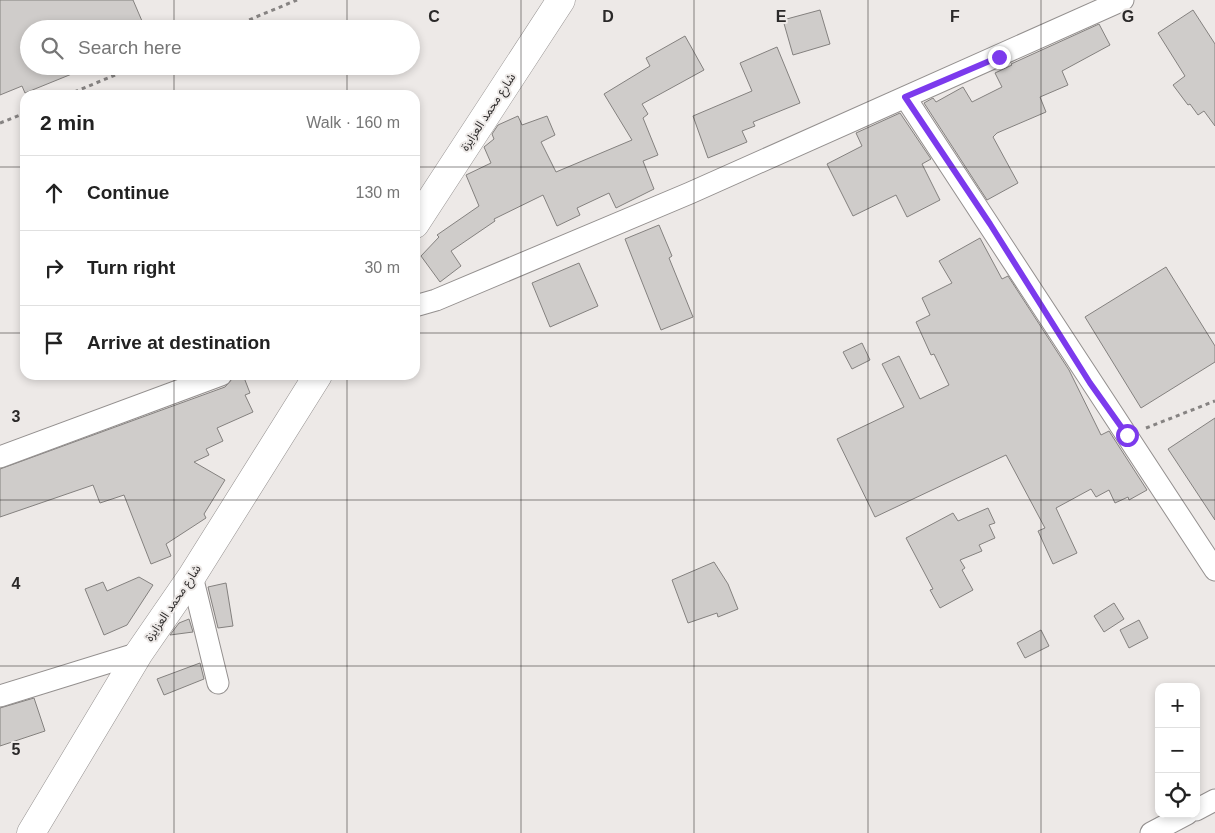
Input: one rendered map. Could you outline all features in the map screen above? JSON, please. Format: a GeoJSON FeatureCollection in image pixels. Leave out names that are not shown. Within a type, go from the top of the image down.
{"type":"FeatureCollection","features":[{"type":"Feature","properties":{"kind":"main road","name":"شارع محمد العزايزة"},"geometry":{"type":"LineString","coordinates":[[420,216],[561,0]]}},
{"type":"Feature","properties":{"kind":"main road","name":"شارع محمد العزايزة"},"geometry":{"type":"LineString","coordinates":[[31,833],[139,653],[192,576],[315,380]]}},
{"type":"Feature","properties":{"kind":"street"},"geometry":{"type":"LineString","coordinates":[[420,304],[445,296],[680,197],[1123,0]]}},
{"type":"Feature","properties":{"kind":"street"},"geometry":{"type":"LineString","coordinates":[[905,97],[990,224],[1090,383],[1127,435],[1215,570]]}},
{"type":"Feature","properties":{"kind":"street"},"geometry":{"type":"LineString","coordinates":[[0,458],[207,380]]}},
{"type":"Feature","properties":{"kind":"street"},"geometry":{"type":"LineString","coordinates":[[192,576],[218,683]]}},
{"type":"Feature","properties":{"kind":"street"},"geometry":{"type":"LineString","coordinates":[[0,696],[139,653]]}},
{"type":"Feature","properties":{"kind":"street"},"geometry":{"type":"LineString","coordinates":[[1200,808],[1215,800]]}},
{"type":"Feature","properties":{"kind":"street"},"geometry":{"type":"LineString","coordinates":[[1151,833],[1179,818]]}},
{"type":"Feature","properties":{"kind":"path"},"geometry":{"type":"LineString","coordinates":[[249,20],[297,0]]}},
{"type":"Feature","properties":{"kind":"path"},"geometry":{"type":"LineString","coordinates":[[80,90],[116,75]]}},
{"type":"Feature","properties":{"kind":"path"},"geometry":{"type":"LineString","coordinates":[[0,123],[20,115]]}},
{"type":"Feature","properties":{"kind":"path"},"geometry":{"type":"LineString","coordinates":[[1127,435],[1215,401]]}},
{"type":"Feature","properties":{"kind":"building"},"geometry":{"type":"Polygon","coordinates":[[[0,0],[133,0],[142,20],[20,20],[20,75],[69,75],[32,90],[24,90],[22,86],[0,95],[0,0]]]}},
{"type":"Feature","properties":{"kind":"building"},"geometry":{"type":"Polygon","coordinates":[[[820,10],[830,44],[793,55],[783,20],[820,10]]]}},
{"type":"Feature","properties":{"kind":"building"},"geometry":{"type":"Polygon","coordinates":[[[1193,10],[1215,44],[1215,126],[1204,111],[1198,115],[1173,85],[1185,76],[1158,33],[1193,10]]]}},
{"type":"Feature","properties":{"kind":"building"},"geometry":{"type":"Polygon","coordinates":[[[1099,24],[1110,45],[1062,71],[1068,85],[1040,97],[1046,112],[997,133],[993,137],[1018,183],[987,200],[924,103],[933,98],[936,102],[963,87],[972,102],[1002,87],[995,73],[1099,24]]]}},
{"type":"Feature","properties":{"kind":"building"},"geometry":{"type":"Polygon","coordinates":[[[685,36],[704,70],[642,104],[648,114],[643,118],[658,155],[643,161],[654,189],[616,208],[609,193],[577,208],[580,215],[557,226],[543,195],[494,219],[495,221],[451,251],[461,266],[440,282],[421,256],[439,237],[437,235],[479,206],[466,175],[491,163],[484,147],[494,139],[492,134],[498,125],[518,116],[522,125],[547,116],[555,135],[541,142],[556,172],[632,140],[604,94],[650,66],[646,58],[685,36]]]}},
{"type":"Feature","properties":{"kind":"building"},"geometry":{"type":"Polygon","coordinates":[[[777,47],[800,103],[753,122],[755,126],[742,131],[747,142],[708,158],[693,116],[752,91],[740,63],[777,47]]]}},
{"type":"Feature","properties":{"kind":"building"},"geometry":{"type":"Polygon","coordinates":[[[900,113],[931,159],[922,164],[940,200],[907,217],[896,195],[853,216],[827,164],[862,146],[856,133],[900,113]]]}},
{"type":"Feature","properties":{"kind":"building"},"geometry":{"type":"Polygon","coordinates":[[[659,225],[672,256],[669,258],[693,317],[661,330],[625,239],[659,225]]]}},
{"type":"Feature","properties":{"kind":"building"},"geometry":{"type":"Polygon","coordinates":[[[980,238],[1002,279],[1008,276],[1069,370],[1101,435],[1109,431],[1147,490],[1129,500],[1128,497],[1115,503],[1109,490],[1096,497],[1091,489],[1056,508],[1077,553],[1053,564],[1038,531],[1045,528],[1006,455],[875,517],[837,439],[904,407],[882,364],[899,356],[920,399],[949,385],[934,354],[931,355],[916,322],[930,315],[922,298],[952,283],[939,261],[980,238]]]}},
{"type":"Feature","properties":{"kind":"building"},"geometry":{"type":"Polygon","coordinates":[[[579,263],[598,306],[550,327],[532,283],[579,263]]]}},
{"type":"Feature","properties":{"kind":"building"},"geometry":{"type":"Polygon","coordinates":[[[1166,267],[1215,346],[1215,362],[1141,408],[1085,317],[1166,267]]]}},
{"type":"Feature","properties":{"kind":"building"},"geometry":{"type":"Polygon","coordinates":[[[862,343],[870,360],[852,369],[843,352],[862,343]]]}},
{"type":"Feature","properties":{"kind":"building"},"geometry":{"type":"Polygon","coordinates":[[[231,380],[245,380],[250,393],[245,395],[253,412],[217,428],[223,441],[206,449],[209,455],[194,462],[225,480],[204,514],[206,518],[166,544],[171,556],[151,564],[124,495],[100,503],[93,485],[0,517],[0,469],[225,387],[231,380]]]}},
{"type":"Feature","properties":{"kind":"building"},"geometry":{"type":"Polygon","coordinates":[[[1215,418],[1215,520],[1168,449],[1215,418]]]}},
{"type":"Feature","properties":{"kind":"building"},"geometry":{"type":"Polygon","coordinates":[[[988,508],[995,523],[989,525],[995,538],[979,545],[982,551],[960,560],[965,568],[962,570],[973,590],[940,608],[930,590],[933,589],[906,538],[953,513],[958,521],[988,508]]]}},
{"type":"Feature","properties":{"kind":"building"},"geometry":{"type":"Polygon","coordinates":[[[714,562],[728,584],[738,609],[718,617],[717,613],[688,623],[672,580],[714,562]]]}},
{"type":"Feature","properties":{"kind":"building"},"geometry":{"type":"Polygon","coordinates":[[[139,577],[153,585],[127,625],[104,635],[85,589],[103,582],[107,591],[139,577]]]}},
{"type":"Feature","properties":{"kind":"building"},"geometry":{"type":"Polygon","coordinates":[[[226,583],[233,626],[218,628],[208,587],[226,583]]]}},
{"type":"Feature","properties":{"kind":"building"},"geometry":{"type":"Polygon","coordinates":[[[1114,603],[1124,619],[1104,632],[1094,616],[1114,603]]]}},
{"type":"Feature","properties":{"kind":"building"},"geometry":{"type":"Polygon","coordinates":[[[189,619],[193,632],[170,635],[179,623],[189,619]]]}},
{"type":"Feature","properties":{"kind":"building"},"geometry":{"type":"Polygon","coordinates":[[[1139,620],[1148,638],[1129,648],[1120,630],[1139,620]]]}},
{"type":"Feature","properties":{"kind":"building"},"geometry":{"type":"Polygon","coordinates":[[[1041,630],[1049,646],[1025,658],[1017,643],[1041,630]]]}},
{"type":"Feature","properties":{"kind":"building"},"geometry":{"type":"Polygon","coordinates":[[[200,663],[204,679],[164,695],[157,679],[200,663]]]}},
{"type":"Feature","properties":{"kind":"building"},"geometry":{"type":"Polygon","coordinates":[[[34,698],[45,731],[0,746],[0,708],[34,698]]]}},
{"type":"Feature","properties":{"kind":"route"},"geometry":{"type":"LineString","coordinates":[[999,57],[905,97],[990,224],[1090,383],[1127,435]]}}]}
